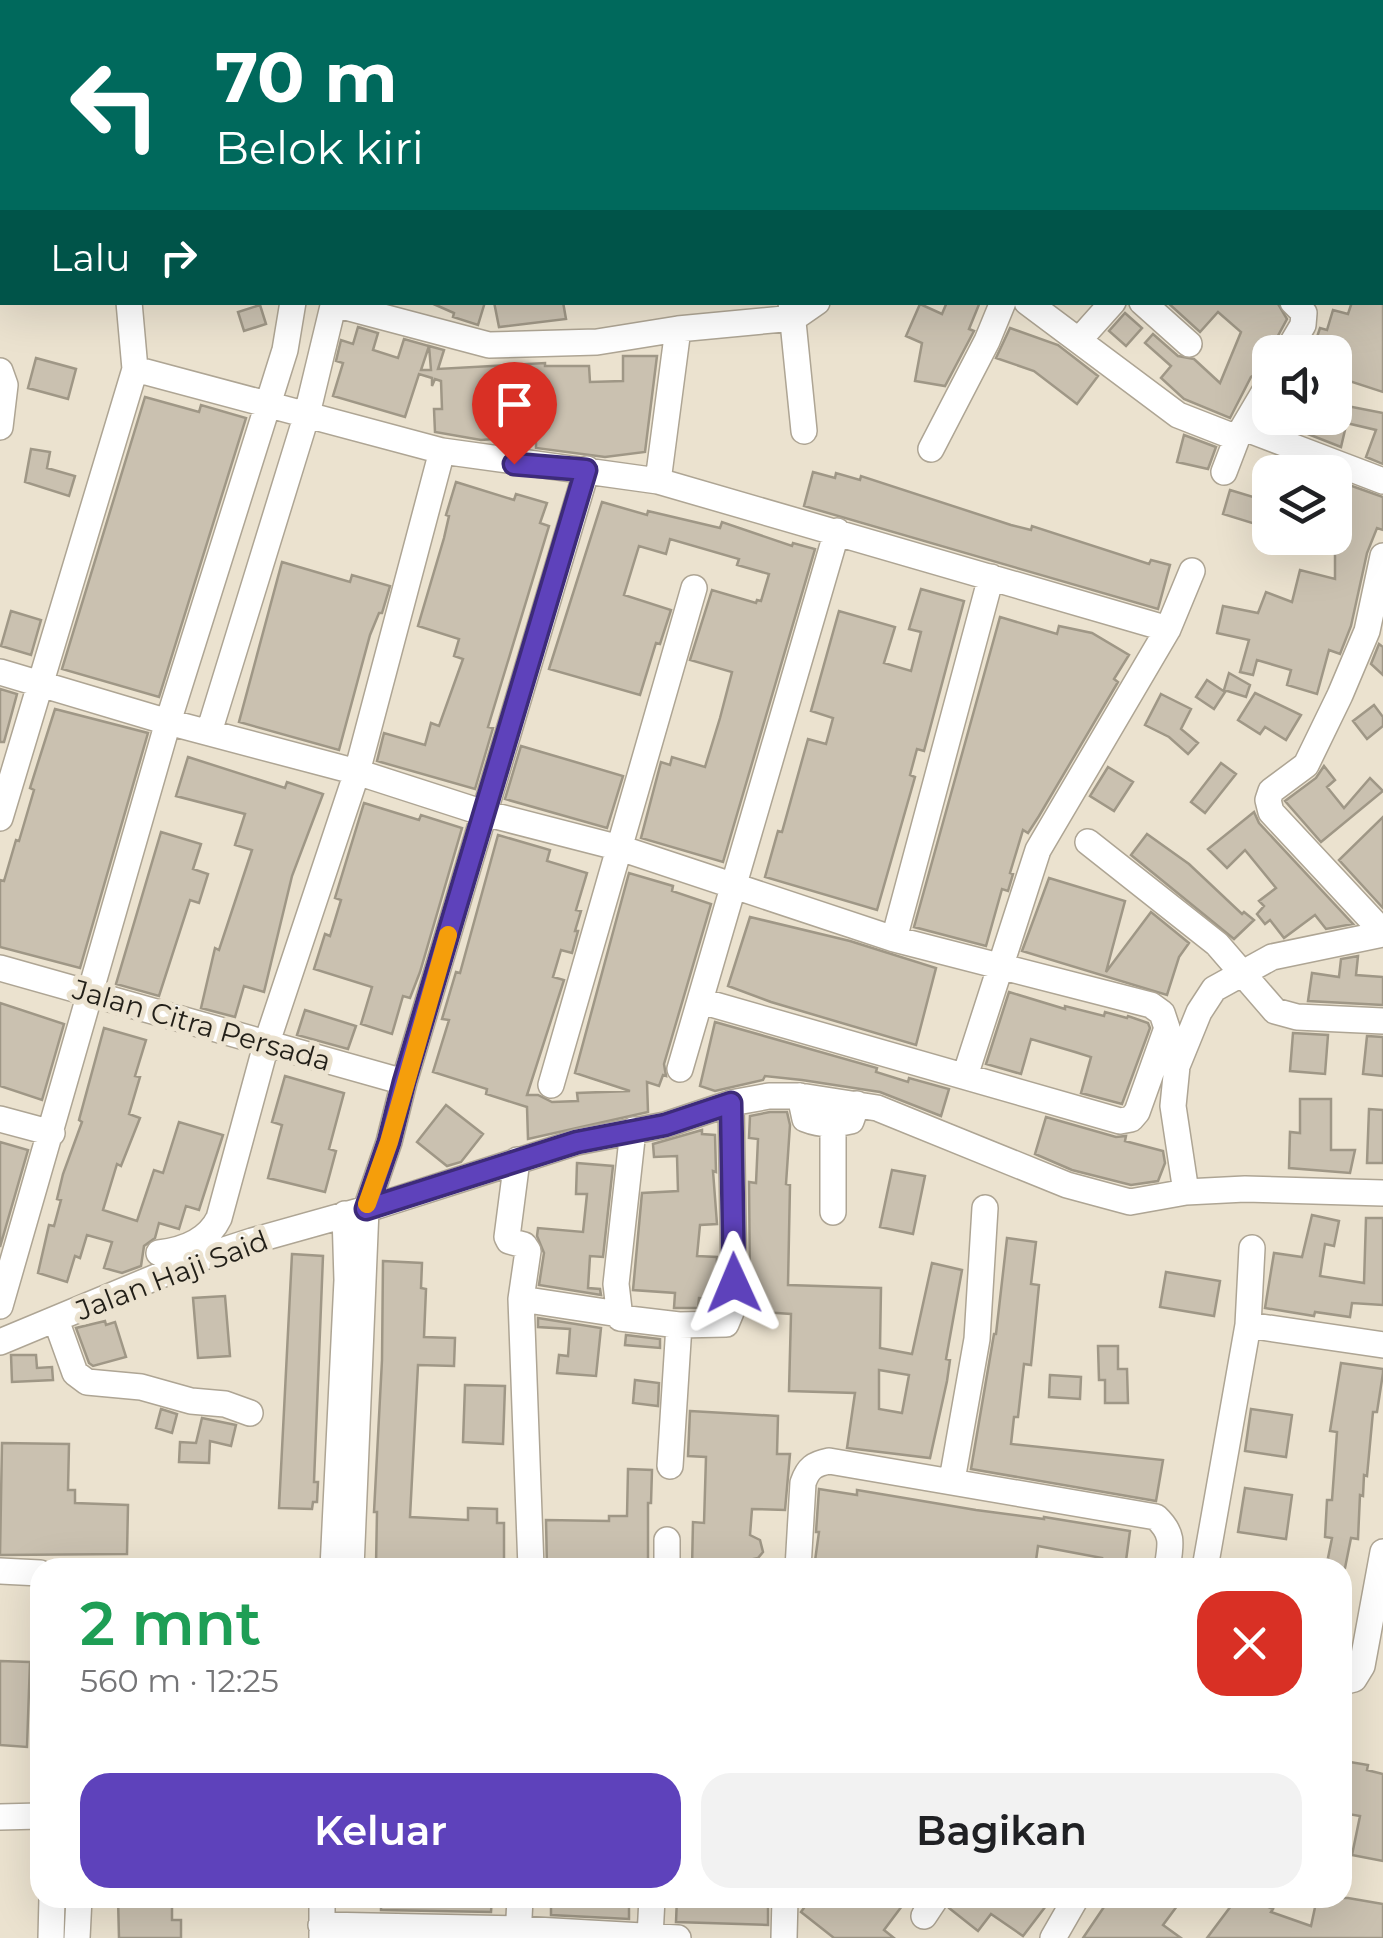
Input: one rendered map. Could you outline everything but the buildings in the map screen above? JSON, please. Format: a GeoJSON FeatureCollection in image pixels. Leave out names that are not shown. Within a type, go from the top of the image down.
{"type":"FeatureCollection","features":[{"type":"Feature","properties":{"kind":"street"},"geometry":{"type":"LineString","coordinates":[[602,0],[619,0]]}},
{"type":"Feature","properties":{"kind":"street"},"geometry":{"type":"LineString","coordinates":[[0,818],[135,369],[129,305]]}},
{"type":"Feature","properties":{"kind":"street"},"geometry":{"type":"LineString","coordinates":[[188,727],[266,405],[285,350],[292,305]]}},
{"type":"Feature","properties":{"kind":"street"},"geometry":{"type":"LineString","coordinates":[[0,1306],[5,1271],[52,1133],[89,993],[308,414],[334,305]]}},
{"type":"Feature","properties":{"kind":"street"},"geometry":{"type":"LineString","coordinates":[[341,305],[489,345],[597,342],[793,310],[804,432]]}},
{"type":"Feature","properties":{"kind":"street"},"geometry":{"type":"LineString","coordinates":[[931,450],[1002,305]]}},
{"type":"Feature","properties":{"kind":"street"},"geometry":{"type":"LineString","coordinates":[[1031,305],[1178,415],[1383,481]]}},
{"type":"Feature","properties":{"kind":"street"},"geometry":{"type":"LineString","coordinates":[[1079,340],[1109,305]]}},
{"type":"Feature","properties":{"kind":"street"},"geometry":{"type":"LineString","coordinates":[[1145,305],[1189,344]]}},
{"type":"Feature","properties":{"kind":"street"},"geometry":{"type":"LineString","coordinates":[[1296,305],[1304,313],[1297,335]]}},
{"type":"Feature","properties":{"kind":"street"},"geometry":{"type":"LineString","coordinates":[[658,481],[678,329]]}},
{"type":"Feature","properties":{"kind":"street"},"geometry":{"type":"LineString","coordinates":[[135,369],[442,451],[658,481],[1168,629]]}},
{"type":"Feature","properties":{"kind":"street"},"geometry":{"type":"LineString","coordinates":[[0,371],[5,385],[0,428]]}},
{"type":"Feature","properties":{"kind":"street"},"geometry":{"type":"LineString","coordinates":[[1224,472],[1252,413]]}},
{"type":"Feature","properties":{"kind":"street"},"geometry":{"type":"LineString","coordinates":[[159,1253],[197,1242],[215,1226],[266,1045],[356,772],[442,451]]}},
{"type":"Feature","properties":{"kind":"street"},"geometry":{"type":"LineString","coordinates":[[333,1558],[346,1280],[363,1210],[389,1142],[586,470]]}},
{"type":"Feature","properties":{"kind":"street"},"geometry":{"type":"LineString","coordinates":[[680,1069],[837,531]]}},
{"type":"Feature","properties":{"kind":"street"},"geometry":{"type":"LineString","coordinates":[[1383,556],[1366,631],[1332,712],[1306,765],[1271,791],[1268,800],[1271,812],[1383,933]]}},
{"type":"Feature","properties":{"kind":"street"},"geometry":{"type":"LineString","coordinates":[[965,1076],[1038,850],[1168,629],[1192,572]]}},
{"type":"Feature","properties":{"kind":"street"},"geometry":{"type":"LineString","coordinates":[[894,939],[991,576]]}},
{"type":"Feature","properties":{"kind":"street"},"geometry":{"type":"LineString","coordinates":[[551,1085],[694,588]]}},
{"type":"Feature","properties":{"kind":"street"},"geometry":{"type":"LineString","coordinates":[[0,672],[356,772],[484,813],[620,848],[894,939],[1151,1005],[1162,1013],[1167,1028],[1137,1112],[1120,1122],[701,1001]]}},
{"type":"Feature","properties":{"kind":"street"},"geometry":{"type":"LineString","coordinates":[[1088,842],[1188,918],[1275,1012],[1286,1016],[1383,1021]]}},
{"type":"Feature","properties":{"kind":"street"},"geometry":{"type":"LineString","coordinates":[[1186,1192],[1173,1106],[1177,1066],[1199,1012],[1214,989],[1272,957],[1383,933]]}},
{"type":"Feature","properties":{"kind":"street","name":"Jalan Citra Persada"},"geometry":{"type":"LineString","coordinates":[[0,968],[404,1082]]}},
{"type":"Feature","properties":{"kind":"street","name":"Jalan Haji Said"},"geometry":{"type":"LineString","coordinates":[[0,1342],[209,1255],[577,1142],[665,1125],[731,1103],[769,1096],[857,1104],[901,1116],[1067,1185],[1130,1202],[1186,1192],[1268,1188],[1383,1193]]}},
{"type":"Feature","properties":{"kind":"street"},"geometry":{"type":"LineString","coordinates":[[800,1096],[806,1119],[833,1124],[851,1121],[857,1104]]}},
{"type":"Feature","properties":{"kind":"street"},"geometry":{"type":"LineString","coordinates":[[521,1299],[679,1325],[726,1324],[734,1283],[731,1103]]}},
{"type":"Feature","properties":{"kind":"street"},"geometry":{"type":"LineString","coordinates":[[0,1119],[52,1133]]}},
{"type":"Feature","properties":{"kind":"street"},"geometry":{"type":"LineString","coordinates":[[833,1124],[834,1212]]}},
{"type":"Feature","properties":{"kind":"street"},"geometry":{"type":"LineString","coordinates":[[619,1316],[616,1284],[634,1130]]}},
{"type":"Feature","properties":{"kind":"street"},"geometry":{"type":"LineString","coordinates":[[517,1160],[507,1237],[524,1244],[528,1251],[521,1299],[531,1558]]}},
{"type":"Feature","properties":{"kind":"street"},"geometry":{"type":"LineString","coordinates":[[952,1480],[976,1340],[986,1208]]}},
{"type":"Feature","properties":{"kind":"street"},"geometry":{"type":"LineString","coordinates":[[351,1558],[363,1210]]}},
{"type":"Feature","properties":{"kind":"street"},"geometry":{"type":"LineString","coordinates":[[1207,1558],[1248,1324],[1252,1248]]}},
{"type":"Feature","properties":{"kind":"street"},"geometry":{"type":"LineString","coordinates":[[56,1320],[75,1373],[87,1382],[141,1387],[250,1413]]}},
{"type":"Feature","properties":{"kind":"street"},"geometry":{"type":"LineString","coordinates":[[1248,1324],[1383,1346]]}},
{"type":"Feature","properties":{"kind":"street"},"geometry":{"type":"LineString","coordinates":[[670,1466],[679,1325]]}},
{"type":"Feature","properties":{"kind":"street"},"geometry":{"type":"LineString","coordinates":[[799,1558],[803,1483],[807,1471],[829,1460],[1156,1517],[1172,1538],[1169,1558]]}},
{"type":"Feature","properties":{"kind":"street"},"geometry":{"type":"LineString","coordinates":[[667,1540],[667,1558]]}},
{"type":"Feature","properties":{"kind":"street"},"geometry":{"type":"LineString","coordinates":[[1352,1680],[1362,1666],[1383,1552]]}},
{"type":"Feature","properties":{"kind":"street"},"geometry":{"type":"LineString","coordinates":[[0,1571],[30,1572]]}},
{"type":"Feature","properties":{"kind":"street"},"geometry":{"type":"LineString","coordinates":[[0,1817],[30,1816]]}},
{"type":"Feature","properties":{"kind":"street"},"geometry":{"type":"LineString","coordinates":[[51,1938],[52,1908]]}},
{"type":"Feature","properties":{"kind":"street"},"geometry":{"type":"LineString","coordinates":[[78,1938],[79,1908]]}},
{"type":"Feature","properties":{"kind":"street"},"geometry":{"type":"LineString","coordinates":[[518,1933],[519,1908]]}},
{"type":"Feature","properties":{"kind":"street"},"geometry":{"type":"LineString","coordinates":[[650,1937],[651,1908]]}},
{"type":"Feature","properties":{"kind":"street"},"geometry":{"type":"LineString","coordinates":[[784,1938],[785,1908]]}},
{"type":"Feature","properties":{"kind":"street"},"geometry":{"type":"LineString","coordinates":[[1052,1938],[1070,1908]]}},
{"type":"Feature","properties":{"kind":"street"},"geometry":{"type":"LineString","coordinates":[[334,1924],[678,1938]]}},
{"type":"Feature","properties":{"kind":"slow traffic"},"geometry":{"type":"LineString","coordinates":[[367,1204],[389,1142],[448,935]]}},
{"type":"Feature","properties":{"kind":"route"},"geometry":{"type":"LineString","coordinates":[[514,464],[586,470],[366,1209],[577,1142],[665,1125],[731,1103],[734,1283]]}}]}
